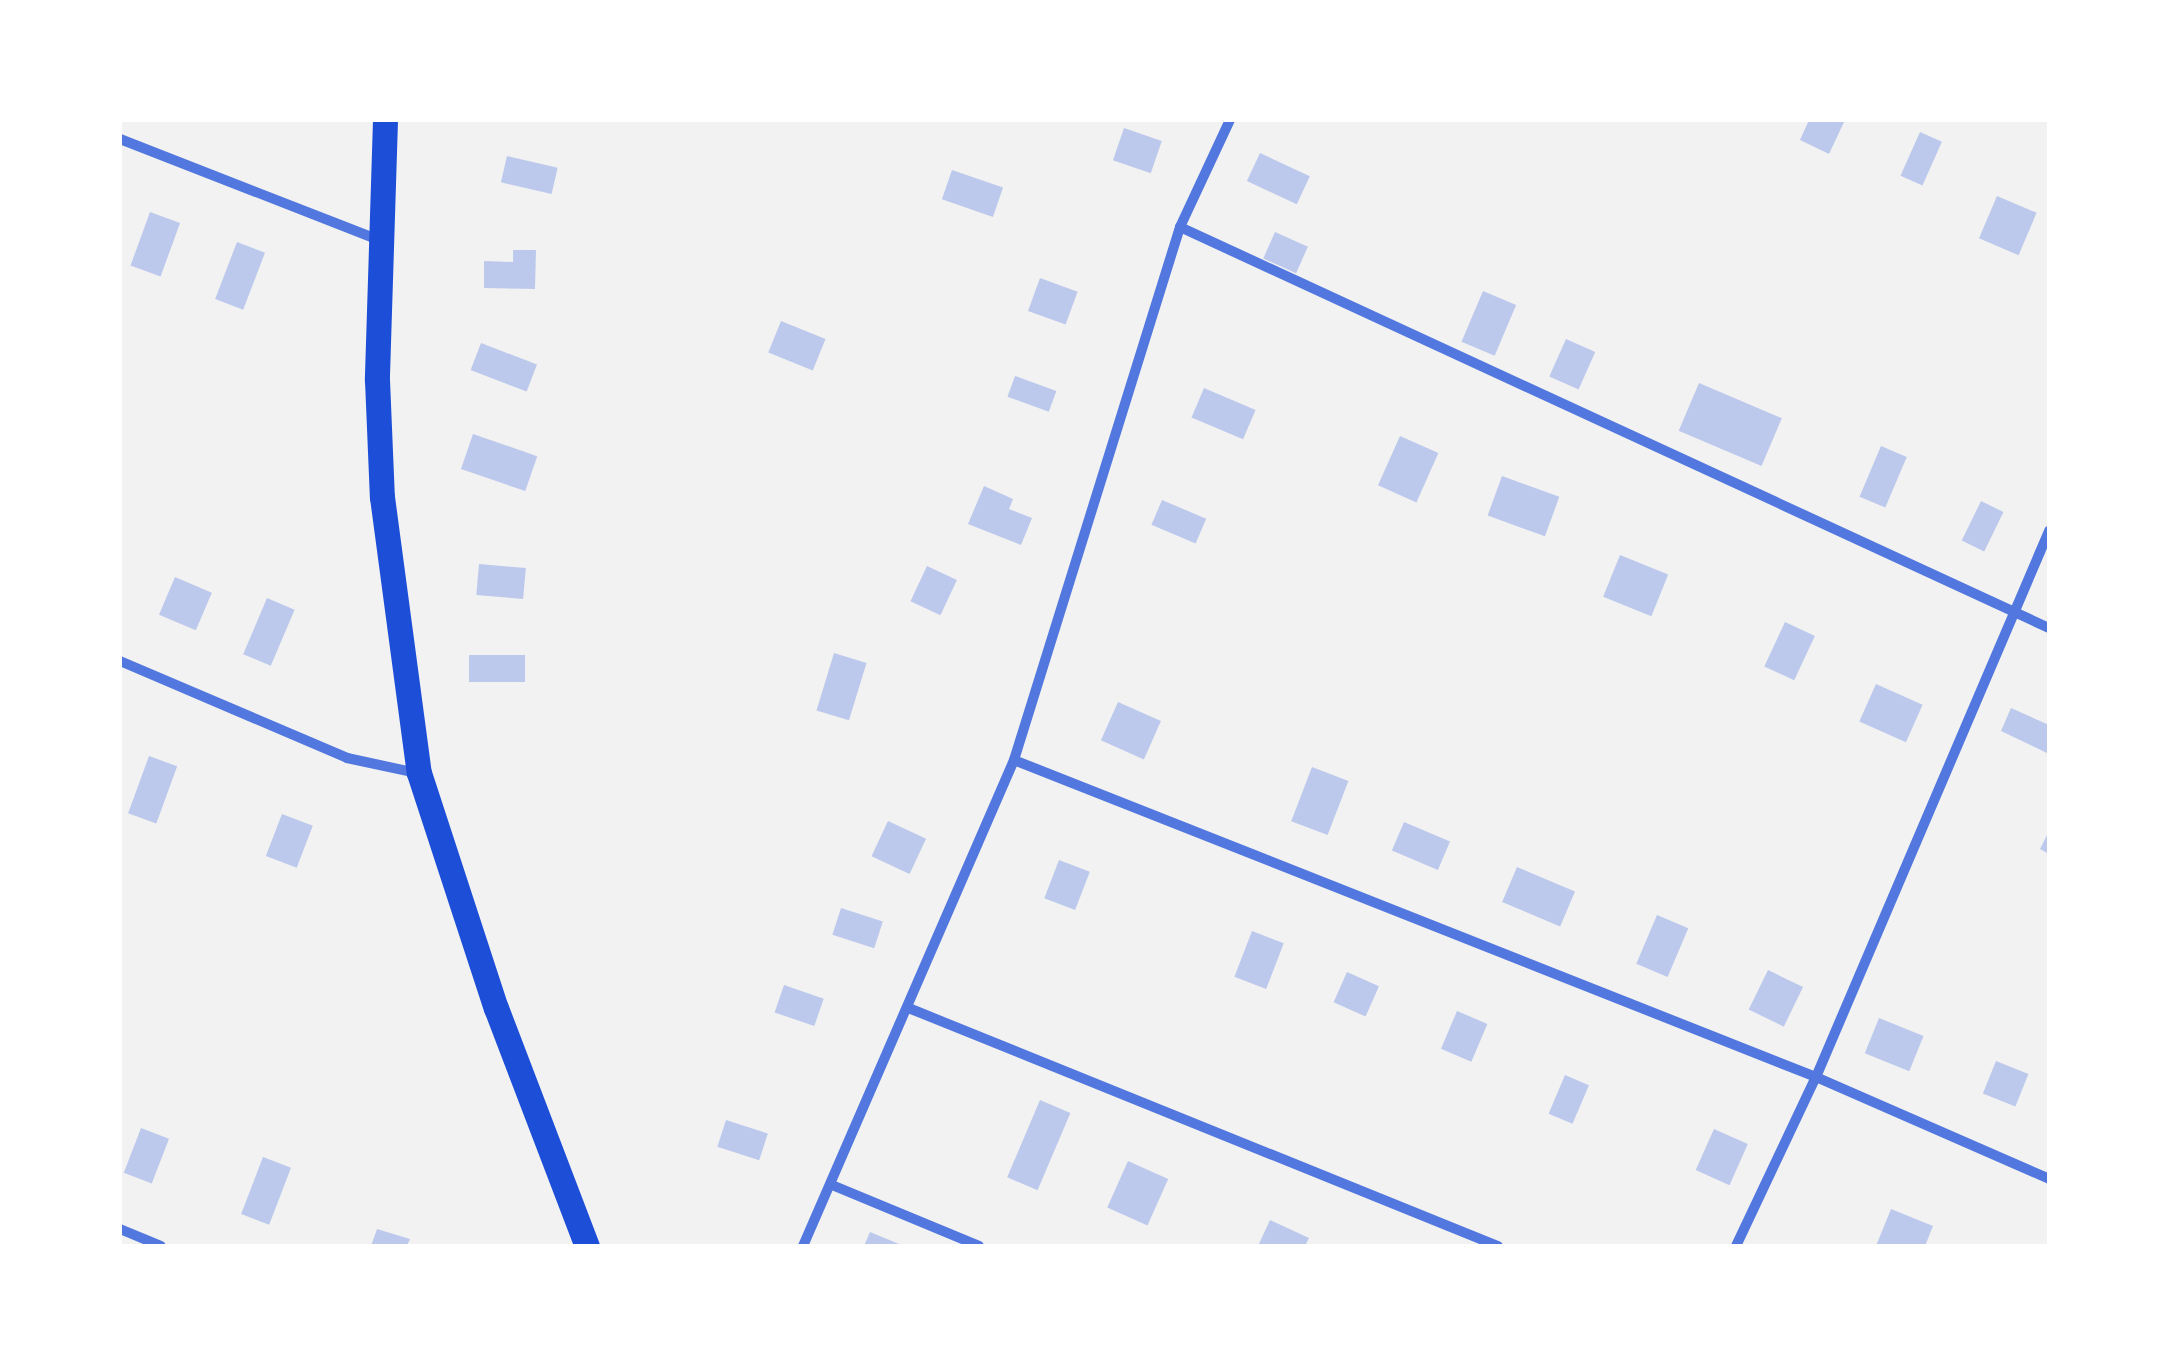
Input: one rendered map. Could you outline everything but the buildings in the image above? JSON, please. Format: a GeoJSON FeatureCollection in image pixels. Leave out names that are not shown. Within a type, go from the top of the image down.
{"type":"FeatureCollection","features":[{"type":"Feature","properties":{"kind":"main road"},"geometry":{"type":"LineString","coordinates":[[385,120],[380,240],[382,496],[418,773],[496,1008],[587,1246]]}},
{"type":"Feature","properties":{"kind":"street"},"geometry":{"type":"LineString","coordinates":[[802,1246],[911,1009],[1014,760],[1180,227],[1230,120]]}},
{"type":"Feature","properties":{"kind":"street"},"geometry":{"type":"LineString","coordinates":[[120,138],[380,240]]}},
{"type":"Feature","properties":{"kind":"street"},"geometry":{"type":"LineString","coordinates":[[1180,227],[2049,628]]}},
{"type":"Feature","properties":{"kind":"street"},"geometry":{"type":"LineString","coordinates":[[1736,1246],[1816,1077],[2049,532]]}},
{"type":"Feature","properties":{"kind":"street"},"geometry":{"type":"LineString","coordinates":[[120,661],[347,758],[418,773]]}},
{"type":"Feature","properties":{"kind":"street"},"geometry":{"type":"LineString","coordinates":[[1014,760],[1816,1077],[2049,1180]]}},
{"type":"Feature","properties":{"kind":"street"},"geometry":{"type":"LineString","coordinates":[[911,1009],[1498,1246]]}},
{"type":"Feature","properties":{"kind":"street"},"geometry":{"type":"LineString","coordinates":[[832,1185],[979,1246]]}},
{"type":"Feature","properties":{"kind":"street"},"geometry":{"type":"LineString","coordinates":[[120,1230],[161,1246]]}}]}
